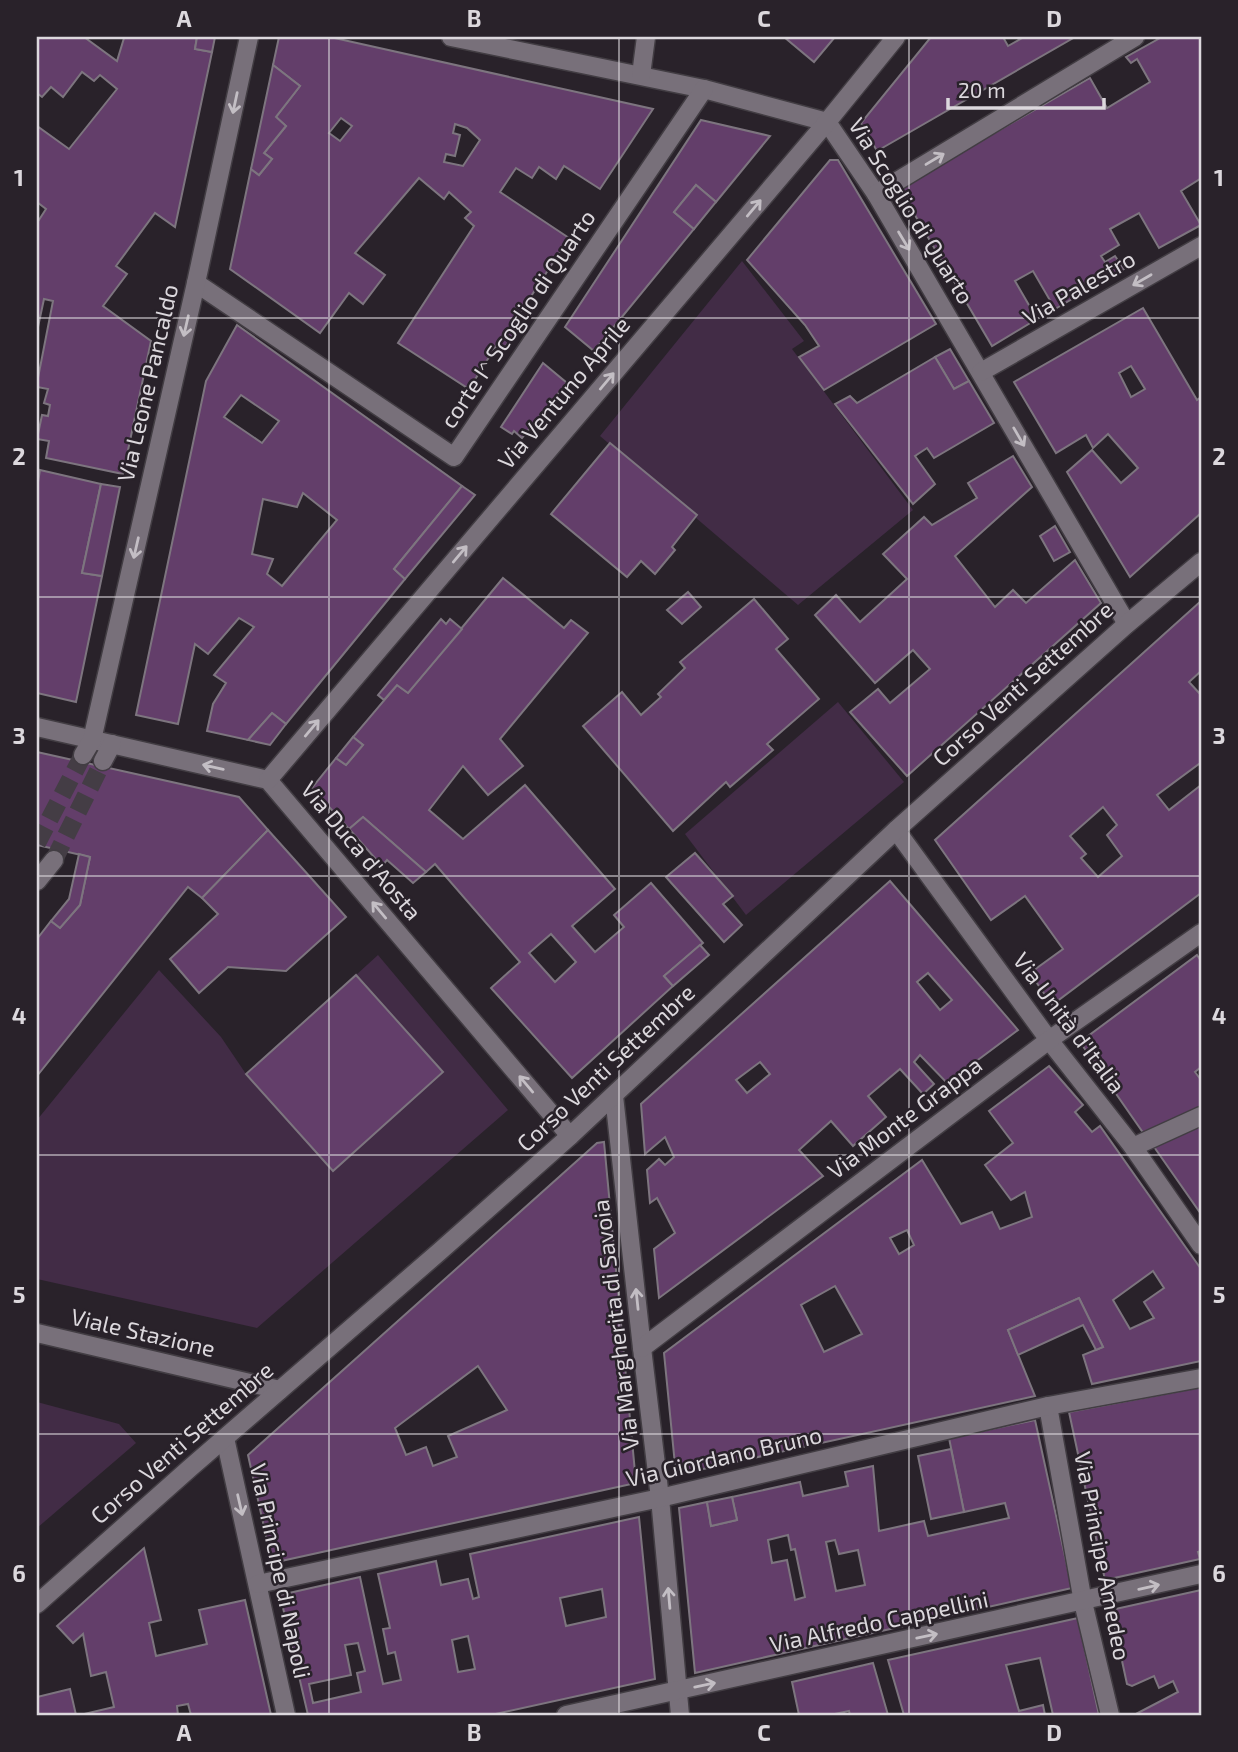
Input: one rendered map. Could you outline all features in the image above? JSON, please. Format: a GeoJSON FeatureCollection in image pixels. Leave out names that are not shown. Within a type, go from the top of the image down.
{"type":"FeatureCollection","features":[{"type":"Feature","properties":{"kind":"street","name":"Via Leone Pancaldo"},"geometry":{"type":"LineString","coordinates":[[88,748],[196,283],[249,37]]}},
{"type":"Feature","properties":{"kind":"street","name":"Via Scoglio di Quarto"},"geometry":{"type":"LineString","coordinates":[[451,37],[704,89],[827,122],[876,194],[1128,624]]}},
{"type":"Feature","properties":{"kind":"street"},"geometry":{"type":"LineString","coordinates":[[641,75],[646,37]]}},
{"type":"Feature","properties":{"kind":"street","name":"Via Ventuno Aprile"},"geometry":{"type":"LineString","coordinates":[[268,780],[827,122],[896,37]]}},
{"type":"Feature","properties":{"kind":"street"},"geometry":{"type":"LineString","coordinates":[[876,194],[1135,37]]}},
{"type":"Feature","properties":{"kind":"street","name":"corte I^ Scoglio di Quarto"},"geometry":{"type":"LineString","coordinates":[[196,283],[454,457],[704,89]]}},
{"type":"Feature","properties":{"kind":"street","name":"Via Palestro"},"geometry":{"type":"LineString","coordinates":[[981,372],[1201,246]]}},
{"type":"Feature","properties":{"kind":"street","name":"Corso Venti Settembre"},"geometry":{"type":"LineString","coordinates":[[37,1604],[570,1136],[896,830],[1201,562]]}},
{"type":"Feature","properties":{"kind":"street","name":"Via Duca d'Aosta"},"geometry":{"type":"LineString","coordinates":[[37,727],[88,748],[112,744],[268,780],[570,1136]]}},
{"type":"Feature","properties":{"kind":"street"},"geometry":{"type":"LineString","coordinates":[[103,761],[112,744]]}},
{"type":"Feature","properties":{"kind":"street","name":"Via Unità d'Italia"},"geometry":{"type":"LineString","coordinates":[[896,830],[1049,1040],[1133,1147],[1201,1245]]}},
{"type":"Feature","properties":{"kind":"street"},"geometry":{"type":"LineString","coordinates":[[37,881],[54,860]]}},
{"type":"Feature","properties":{"kind":"street","name":"Via Monte Grappa"},"geometry":{"type":"LineString","coordinates":[[642,1348],[1049,1040],[1200,936]]}},
{"type":"Feature","properties":{"kind":"street","name":"Via Margherita di Savoia"},"geometry":{"type":"LineString","coordinates":[[614,1096],[660,1498],[680,1715]]}},
{"type":"Feature","properties":{"kind":"street"},"geometry":{"type":"LineString","coordinates":[[1133,1147],[1201,1116]]}},
{"type":"Feature","properties":{"kind":"street","name":"Viale Stazione"},"geometry":{"type":"LineString","coordinates":[[37,1333],[280,1390]]}},
{"type":"Feature","properties":{"kind":"street","name":"Via Giordano Bruno"},"geometry":{"type":"LineString","coordinates":[[258,1584],[660,1498],[1048,1406],[1201,1378]]}},
{"type":"Feature","properties":{"kind":"street","name":"Via Principe Amedeo"},"geometry":{"type":"LineString","coordinates":[[1048,1406],[1083,1602],[1110,1715]]}},
{"type":"Feature","properties":{"kind":"street","name":"Via Principe di Napoli"},"geometry":{"type":"LineString","coordinates":[[225,1438],[286,1715]]}},
{"type":"Feature","properties":{"kind":"street","name":"Via Alfredo Cappellini"},"geometry":{"type":"LineString","coordinates":[[566,1715],[1201,1574]]}},
{"type":"Feature","properties":{"kind":"shaded area"},"geometry":{"type":"Polygon","coordinates":[[[742,261],[804,341],[792,349],[913,510],[798,605],[600,436],[742,261]]]}},
{"type":"Feature","properties":{"kind":"shaded area"},"geometry":{"type":"Polygon","coordinates":[[[838,702],[904,782],[746,915],[685,834],[838,702]]]}},
{"type":"Feature","properties":{"kind":"shaded area"},"geometry":{"type":"Polygon","coordinates":[[[378,955],[508,1110],[257,1328],[37,1279],[37,1120],[159,970],[221,1037],[246,1074],[333,1170],[356,975],[378,955]]]}},
{"type":"Feature","properties":{"kind":"shaded area"},"geometry":{"type":"Polygon","coordinates":[[[37,1402],[119,1424],[136,1443],[37,1528],[37,1402]]]}},
{"type":"Feature","properties":{"kind":"building"},"geometry":{"type":"Polygon","coordinates":[[[37,37],[84,37],[117,61],[124,38],[119,37],[197,37],[195,49],[212,52],[175,227],[155,213],[116,266],[127,274],[103,306],[151,341],[123,474],[46,458],[49,441],[37,439],[42,415],[48,416],[50,405],[44,403],[48,389],[37,387],[37,383],[53,301],[44,299],[37,327],[37,223],[46,209],[37,202],[37,126],[69,149],[117,89],[100,75],[94,81],[82,72],[63,97],[51,87],[42,97],[37,93],[37,37]]]}},
{"type":"Feature","properties":{"kind":"building"},"geometry":{"type":"Polygon","coordinates":[[[197,37],[215,37],[212,52],[195,49],[197,37]]]}},
{"type":"Feature","properties":{"kind":"building"},"geometry":{"type":"Polygon","coordinates":[[[279,37],[330,37],[653,109],[600,189],[564,166],[556,179],[539,167],[532,178],[516,168],[500,192],[569,238],[513,324],[518,328],[503,350],[496,346],[469,389],[398,343],[474,226],[465,218],[471,212],[449,192],[444,199],[419,178],[355,253],[385,275],[363,304],[349,293],[320,333],[230,269],[251,169],[259,175],[272,159],[264,153],[286,126],[276,117],[300,86],[273,65],[279,37]],[[341,118],[329,133],[340,141],[352,126],[341,118]],[[455,124],[453,133],[460,135],[455,156],[446,154],[444,162],[463,166],[480,140],[467,128],[455,124]]]}},
{"type":"Feature","properties":{"kind":"building"},"geometry":{"type":"Polygon","coordinates":[[[784,37],[835,37],[814,62],[784,37]]]}},
{"type":"Feature","properties":{"kind":"building"},"geometry":{"type":"Polygon","coordinates":[[[931,37],[1003,37],[1008,46],[1024,37],[1075,37],[877,151],[861,123],[931,37]]]}},
{"type":"Feature","properties":{"kind":"building"},"geometry":{"type":"Polygon","coordinates":[[[1162,37],[1201,37],[1201,181],[1200,179],[1181,191],[1201,225],[1159,248],[1139,213],[1110,229],[1119,245],[1101,256],[1105,262],[1115,256],[1124,269],[1055,309],[1033,271],[1015,281],[1037,319],[992,346],[899,188],[1090,78],[1107,108],[1150,82],[1137,59],[1131,63],[1126,57],[1162,37]]]}},
{"type":"Feature","properties":{"kind":"building"},"geometry":{"type":"Polygon","coordinates":[[[273,65],[300,86],[276,117],[286,126],[264,153],[272,159],[259,175],[251,169],[273,65]]]}},
{"type":"Feature","properties":{"kind":"building"},"geometry":{"type":"Polygon","coordinates":[[[701,120],[770,136],[716,202],[696,185],[674,212],[694,229],[594,351],[565,327],[701,120]]]}},
{"type":"Feature","properties":{"kind":"building"},"geometry":{"type":"Polygon","coordinates":[[[830,160],[838,160],[936,324],[824,390],[799,357],[819,346],[805,325],[747,260],[830,160]]]}},
{"type":"Feature","properties":{"kind":"building"},"geometry":{"type":"Polygon","coordinates":[[[696,185],[716,202],[694,229],[674,212],[696,185]]]}},
{"type":"Feature","properties":{"kind":"building"},"geometry":{"type":"Polygon","coordinates":[[[1143,308],[1197,400],[1201,397],[1201,513],[1130,577],[1067,472],[1092,450],[1121,483],[1138,468],[1108,434],[1093,448],[1086,435],[1056,453],[1014,382],[1143,308]],[[1131,366],[1119,373],[1131,397],[1145,389],[1131,366]]]}},
{"type":"Feature","properties":{"kind":"building"},"geometry":{"type":"Polygon","coordinates":[[[237,325],[462,486],[394,569],[405,579],[286,724],[272,713],[248,740],[207,731],[213,704],[226,683],[214,675],[254,627],[239,618],[208,654],[195,644],[178,724],[136,715],[206,381],[237,325]],[[241,395],[224,417],[262,443],[279,421],[241,395]],[[303,493],[297,507],[263,499],[252,554],[273,559],[267,574],[282,586],[337,520],[303,493]]]}},
{"type":"Feature","properties":{"kind":"building"},"geometry":{"type":"Polygon","coordinates":[[[950,349],[969,381],[954,389],[935,357],[950,349]]]}},
{"type":"Feature","properties":{"kind":"building"},"geometry":{"type":"Polygon","coordinates":[[[935,357],[954,389],[969,381],[994,423],[934,458],[927,448],[915,456],[935,484],[913,504],[835,404],[850,396],[857,403],[935,357]]]}},
{"type":"Feature","properties":{"kind":"building"},"geometry":{"type":"Polygon","coordinates":[[[543,363],[567,383],[522,438],[514,431],[512,434],[501,427],[543,363]]]}},
{"type":"Feature","properties":{"kind":"building"},"geometry":{"type":"Polygon","coordinates":[[[610,443],[697,515],[672,547],[675,550],[655,574],[641,561],[627,577],[551,514],[610,443]]]}},
{"type":"Feature","properties":{"kind":"building"},"geometry":{"type":"Polygon","coordinates":[[[1013,456],[1032,487],[955,556],[995,607],[1013,590],[1026,603],[1075,560],[1101,603],[907,776],[850,712],[878,689],[890,703],[930,669],[913,650],[875,683],[815,615],[836,595],[860,622],[907,579],[883,554],[924,517],[932,525],[977,498],[968,483],[1013,456]]]}},
{"type":"Feature","properties":{"kind":"building"},"geometry":{"type":"Polygon","coordinates":[[[40,470],[101,484],[82,573],[102,576],[76,702],[37,693],[37,488],[40,470]]]}},
{"type":"Feature","properties":{"kind":"building"},"geometry":{"type":"Polygon","coordinates":[[[101,484],[120,487],[102,576],[82,573],[101,484]]]}},
{"type":"Feature","properties":{"kind":"building"},"geometry":{"type":"Polygon","coordinates":[[[462,486],[475,495],[405,579],[394,569],[462,486]]]}},
{"type":"Feature","properties":{"kind":"building"},"geometry":{"type":"Polygon","coordinates":[[[1055,526],[1070,552],[1054,561],[1040,536],[1055,526]]]}},
{"type":"Feature","properties":{"kind":"building"},"geometry":{"type":"Polygon","coordinates":[[[503,578],[564,628],[571,620],[588,633],[500,739],[523,766],[488,795],[463,766],[429,810],[463,839],[525,785],[615,889],[572,926],[595,952],[624,927],[614,915],[651,883],[703,943],[664,976],[673,986],[572,1078],[491,988],[520,962],[435,864],[426,872],[363,817],[349,829],[312,788],[336,758],[346,765],[363,745],[353,737],[397,685],[408,693],[503,578]],[[551,934],[529,953],[555,982],[576,962],[551,934]]]}},
{"type":"Feature","properties":{"kind":"building"},"geometry":{"type":"Polygon","coordinates":[[[688,592],[701,607],[682,624],[667,610],[688,592]]]}},
{"type":"Feature","properties":{"kind":"building"},"geometry":{"type":"Polygon","coordinates":[[[754,599],[788,639],[776,649],[819,699],[767,744],[773,750],[730,787],[726,782],[673,831],[583,726],[622,692],[641,715],[661,697],[658,694],[685,668],[680,662],[754,599]]]}},
{"type":"Feature","properties":{"kind":"building"},"geometry":{"type":"Polygon","coordinates":[[[1201,601],[1201,671],[1189,682],[1201,695],[1201,767],[1199,764],[1157,795],[1169,810],[1201,785],[1201,893],[1052,1005],[1030,973],[1063,949],[1025,896],[991,920],[935,840],[1201,601]],[[1103,807],[1070,836],[1086,854],[1081,858],[1098,877],[1122,856],[1107,835],[1117,825],[1103,807]]]}},
{"type":"Feature","properties":{"kind":"building"},"geometry":{"type":"Polygon","coordinates":[[[441,619],[446,624],[450,619],[462,629],[408,693],[397,685],[384,700],[378,695],[441,619]]]}},
{"type":"Feature","properties":{"kind":"building"},"geometry":{"type":"Polygon","coordinates":[[[272,713],[286,724],[270,745],[248,740],[272,713]]]}},
{"type":"Feature","properties":{"kind":"building"},"geometry":{"type":"Polygon","coordinates":[[[353,737],[363,745],[346,765],[336,758],[353,737]]]}},
{"type":"Feature","properties":{"kind":"building"},"geometry":{"type":"Polygon","coordinates":[[[37,752],[239,797],[268,830],[202,898],[188,887],[37,1076],[37,939],[51,921],[60,928],[80,905],[90,857],[37,845],[37,752]]]}},
{"type":"Feature","properties":{"kind":"building"},"geometry":{"type":"Polygon","coordinates":[[[363,817],[426,872],[413,883],[387,860],[382,866],[349,829],[363,817]]]}},
{"type":"Feature","properties":{"kind":"building"},"geometry":{"type":"Polygon","coordinates":[[[268,830],[346,917],[286,971],[228,967],[199,993],[170,959],[218,914],[202,898],[268,830]]]}},
{"type":"Feature","properties":{"kind":"building"},"geometry":{"type":"Polygon","coordinates":[[[695,853],[733,896],[723,904],[742,925],[724,942],[666,877],[695,853]]]}},
{"type":"Feature","properties":{"kind":"building"},"geometry":{"type":"Polygon","coordinates":[[[79,854],[90,857],[80,905],[60,928],[51,921],[69,899],[79,854]]]}},
{"type":"Feature","properties":{"kind":"building"},"geometry":{"type":"Polygon","coordinates":[[[890,881],[1018,1030],[947,1083],[920,1055],[914,1062],[934,1084],[923,1094],[900,1069],[868,1096],[886,1117],[853,1146],[831,1121],[799,1150],[823,1176],[659,1298],[654,1249],[675,1233],[657,1198],[650,1203],[647,1170],[659,1159],[665,1165],[674,1157],[665,1137],[645,1154],[641,1104],[890,881]],[[928,973],[917,982],[940,1010],[952,1000],[928,973]],[[760,1062],[736,1080],[747,1093],[770,1074],[760,1062]]]}},
{"type":"Feature","properties":{"kind":"building"},"geometry":{"type":"Polygon","coordinates":[[[700,945],[709,955],[673,986],[664,976],[700,945]]]}},
{"type":"Feature","properties":{"kind":"building"},"geometry":{"type":"Polygon","coordinates":[[[1197,955],[1201,961],[1201,1067],[1195,1072],[1201,1080],[1201,1108],[1144,1134],[1080,1042],[1197,955]]]}},
{"type":"Feature","properties":{"kind":"building"},"geometry":{"type":"Polygon","coordinates":[[[356,975],[443,1072],[333,1171],[246,1074],[356,975]]]}},
{"type":"Feature","properties":{"kind":"building"},"geometry":{"type":"Polygon","coordinates":[[[1049,1066],[1083,1105],[1075,1112],[1092,1132],[1100,1126],[1201,1269],[1201,1361],[1092,1384],[1083,1355],[1103,1347],[1079,1298],[1008,1330],[1035,1396],[676,1475],[664,1353],[922,1160],[961,1224],[992,1212],[1000,1229],[1032,1217],[1025,1192],[1011,1200],[985,1165],[1013,1143],[989,1111],[1049,1066]],[[907,1230],[890,1238],[899,1254],[914,1245],[907,1230]],[[1153,1271],[1113,1300],[1130,1329],[1154,1318],[1144,1302],[1164,1288],[1153,1271]],[[835,1286],[801,1305],[824,1352],[862,1334],[835,1286]]]}},
{"type":"Feature","properties":{"kind":"building"},"geometry":{"type":"Polygon","coordinates":[[[1201,1123],[1201,1214],[1152,1144],[1201,1123]]]}},
{"type":"Feature","properties":{"kind":"building"},"geometry":{"type":"Polygon","coordinates":[[[604,1142],[636,1483],[272,1563],[248,1455],[597,1143],[604,1142]],[[478,1366],[395,1428],[406,1455],[426,1447],[433,1466],[457,1457],[448,1436],[507,1410],[478,1366]]]}},
{"type":"Feature","properties":{"kind":"building"},"geometry":{"type":"Polygon","coordinates":[[[1079,1298],[1103,1347],[1096,1350],[1083,1325],[1018,1355],[1008,1330],[1079,1298]]]}},
{"type":"Feature","properties":{"kind":"building"},"geometry":{"type":"Polygon","coordinates":[[[1201,1387],[1200,1559],[1105,1580],[1069,1412],[1201,1387]]]}},
{"type":"Feature","properties":{"kind":"building"},"geometry":{"type":"Polygon","coordinates":[[[1035,1420],[1072,1588],[695,1673],[679,1508],[707,1502],[711,1526],[737,1520],[732,1497],[800,1482],[803,1496],[848,1486],[845,1472],[873,1466],[879,1531],[924,1521],[928,1536],[1009,1518],[1005,1503],[964,1512],[949,1438],[1035,1420]],[[788,1535],[768,1540],[772,1563],[787,1560],[795,1600],[805,1597],[795,1549],[791,1550],[788,1535]],[[835,1540],[826,1542],[836,1591],[865,1585],[858,1550],[839,1554],[835,1540]]]}},
{"type":"Feature","properties":{"kind":"building"},"geometry":{"type":"Polygon","coordinates":[[[951,1449],[964,1512],[931,1519],[918,1456],[951,1449]]]}},
{"type":"Feature","properties":{"kind":"building"},"geometry":{"type":"Polygon","coordinates":[[[732,1497],[737,1520],[711,1526],[707,1502],[732,1497]]]}},
{"type":"Feature","properties":{"kind":"building"},"geometry":{"type":"Polygon","coordinates":[[[639,1517],[655,1679],[491,1715],[308,1715],[280,1595],[360,1577],[383,1684],[401,1680],[395,1652],[388,1654],[383,1629],[390,1628],[378,1574],[436,1561],[441,1585],[468,1579],[473,1599],[479,1597],[470,1554],[639,1517]],[[602,1589],[560,1598],[566,1626],[606,1617],[602,1589]],[[468,1636],[452,1640],[458,1672],[475,1669],[468,1636]],[[358,1643],[345,1645],[351,1675],[309,1684],[313,1703],[361,1692],[357,1673],[365,1671],[358,1643]]]}},
{"type":"Feature","properties":{"kind":"building"},"geometry":{"type":"Polygon","coordinates":[[[144,1548],[161,1620],[149,1623],[156,1656],[207,1644],[199,1610],[245,1600],[271,1715],[191,1715],[188,1704],[177,1706],[178,1715],[80,1715],[114,1707],[106,1672],[91,1676],[83,1634],[73,1643],[57,1626],[144,1548]]]}},
{"type":"Feature","properties":{"kind":"building"},"geometry":{"type":"Polygon","coordinates":[[[1201,1590],[1201,1715],[1134,1715],[1178,1692],[1173,1681],[1159,1688],[1154,1676],[1132,1686],[1127,1684],[1111,1610],[1201,1590]]]}},
{"type":"Feature","properties":{"kind":"building"},"geometry":{"type":"Polygon","coordinates":[[[1078,1618],[1099,1715],[1053,1715],[1040,1658],[1006,1665],[1019,1711],[1043,1705],[1045,1715],[904,1715],[888,1660],[1078,1618]]]}},
{"type":"Feature","properties":{"kind":"building"},"geometry":{"type":"Polygon","coordinates":[[[873,1663],[888,1715],[850,1715],[849,1711],[830,1715],[799,1715],[792,1682],[873,1663]]]}},
{"type":"Feature","properties":{"kind":"building"},"geometry":{"type":"Polygon","coordinates":[[[70,1689],[76,1715],[37,1715],[37,1697],[70,1689]]]}},
{"type":"Feature","properties":{"kind":"tunnel"},"geometry":{"type":"LineString","coordinates":[[37,843],[83,755]]}},
{"type":"Feature","properties":{"kind":"tunnel"},"geometry":{"type":"LineString","coordinates":[[54,860],[103,761]]}}]}
